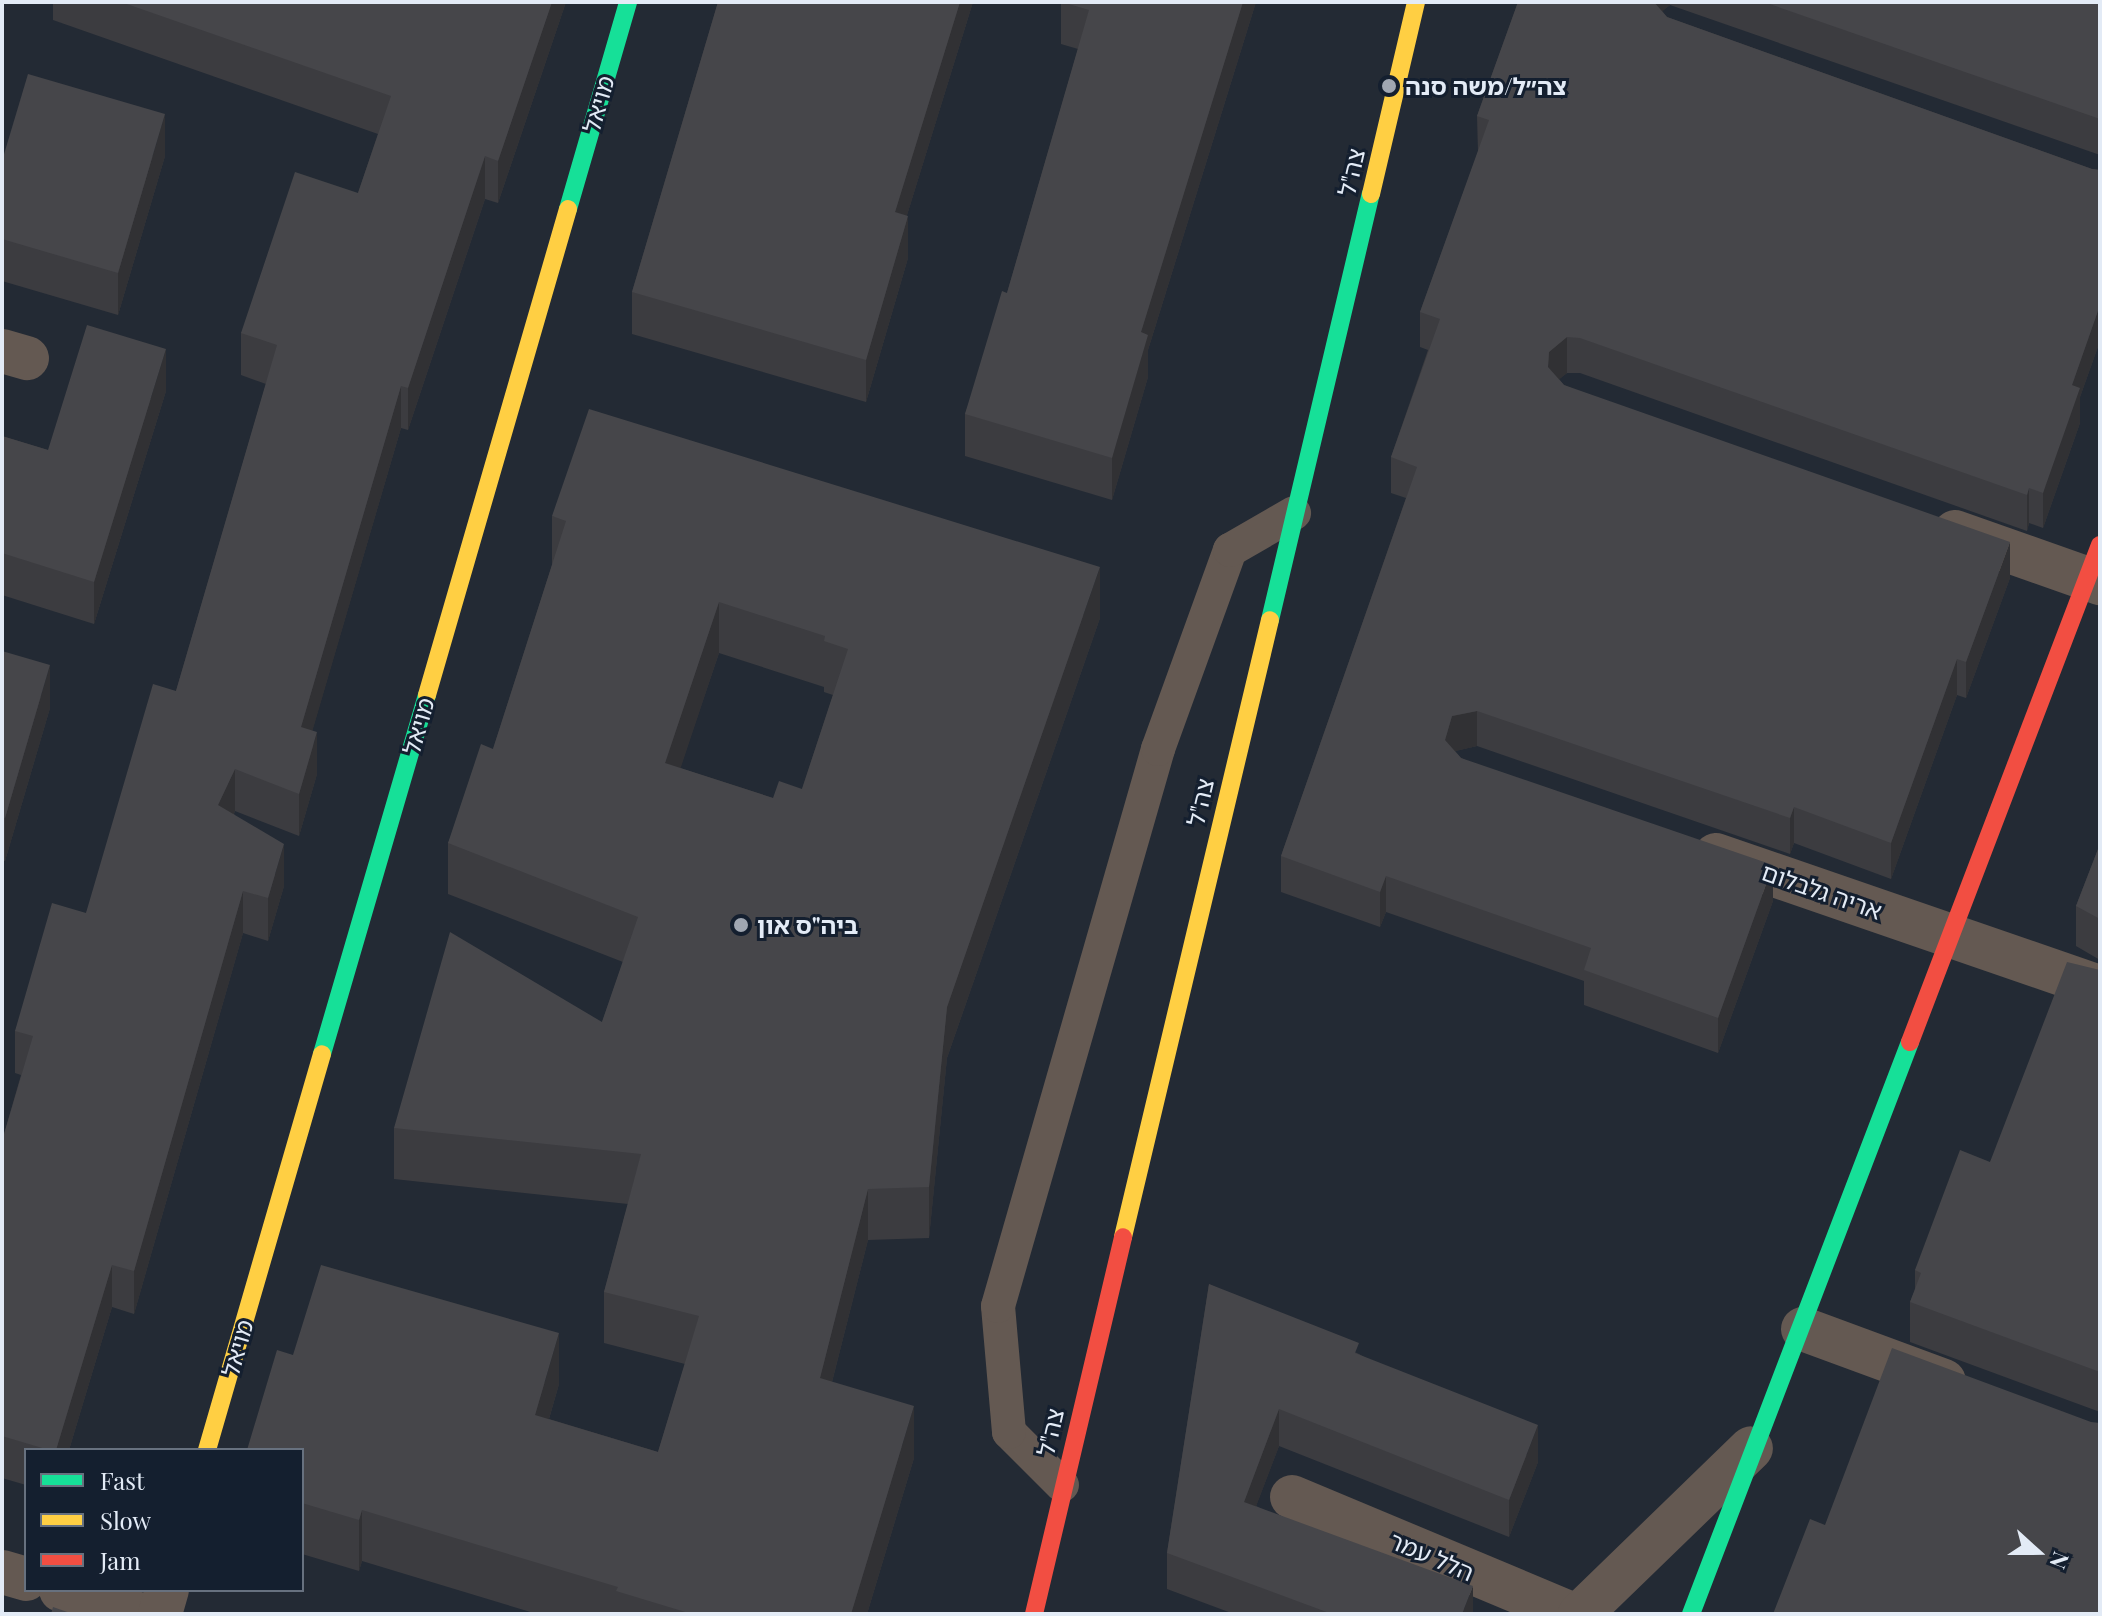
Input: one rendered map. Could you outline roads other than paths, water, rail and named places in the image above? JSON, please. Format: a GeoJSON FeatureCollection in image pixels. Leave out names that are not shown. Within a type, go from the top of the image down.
{"type":"FeatureCollection","features":[{"type":"Feature","properties":{"kind":"street","name":"מויאל"},"geometry":{"type":"LineString","coordinates":[[208,1448],[628,2]]}},
{"type":"Feature","properties":{"kind":"street","name":"צה\"ל"},"geometry":{"type":"LineString","coordinates":[[1034,1614],[1062,1485],[1416,2]]}},
{"type":"Feature","properties":{"kind":"street"},"geometry":{"type":"LineString","coordinates":[[1691,1614],[1751,1448],[1803,1329],[1949,935],[2096,569],[1911,516]]}},
{"type":"Feature","properties":{"kind":"street","name":"אריה גלבלום"},"geometry":{"type":"LineString","coordinates":[[1679,842],[2100,987]]}},
{"type":"Feature","properties":{"kind":"street"},"geometry":{"type":"LineString","coordinates":[[1803,1329],[1981,1395]]}},
{"type":"Feature","properties":{"kind":"street"},"geometry":{"type":"LineString","coordinates":[[1580,1614],[1751,1448]]}},
{"type":"Feature","properties":{"kind":"street","name":"הלל עמר"},"geometry":{"type":"LineString","coordinates":[[1292,1497],[1572,1614]]}},
{"type":"Feature","properties":{"kind":"street"},"geometry":{"type":"LineString","coordinates":[[2,1572],[24,1578]]}},
{"type":"Feature","properties":{"kind":"street"},"geometry":{"type":"LineString","coordinates":[[67,1592],[138,1614]]}},
{"type":"Feature","properties":{"kind":"street"},"geometry":{"type":"LineString","coordinates":[[160,1614],[166,1592]]}},
{"type":"Feature","properties":{"kind":"lane"},"geometry":{"type":"LineString","coordinates":[[1062,1485],[1009,1432],[998,1306],[1158,749],[1230,550],[1294,513]]}},
{"type":"Feature","properties":{"kind":"place","name":"צה״ל/משה סנה"},"geometry":{"type":"Point","coordinates":[1389,86]}},
{"type":"Feature","properties":{"kind":"place","name":"ביה\"ס און"},"geometry":{"type":"Point","coordinates":[741,925]}}]}
